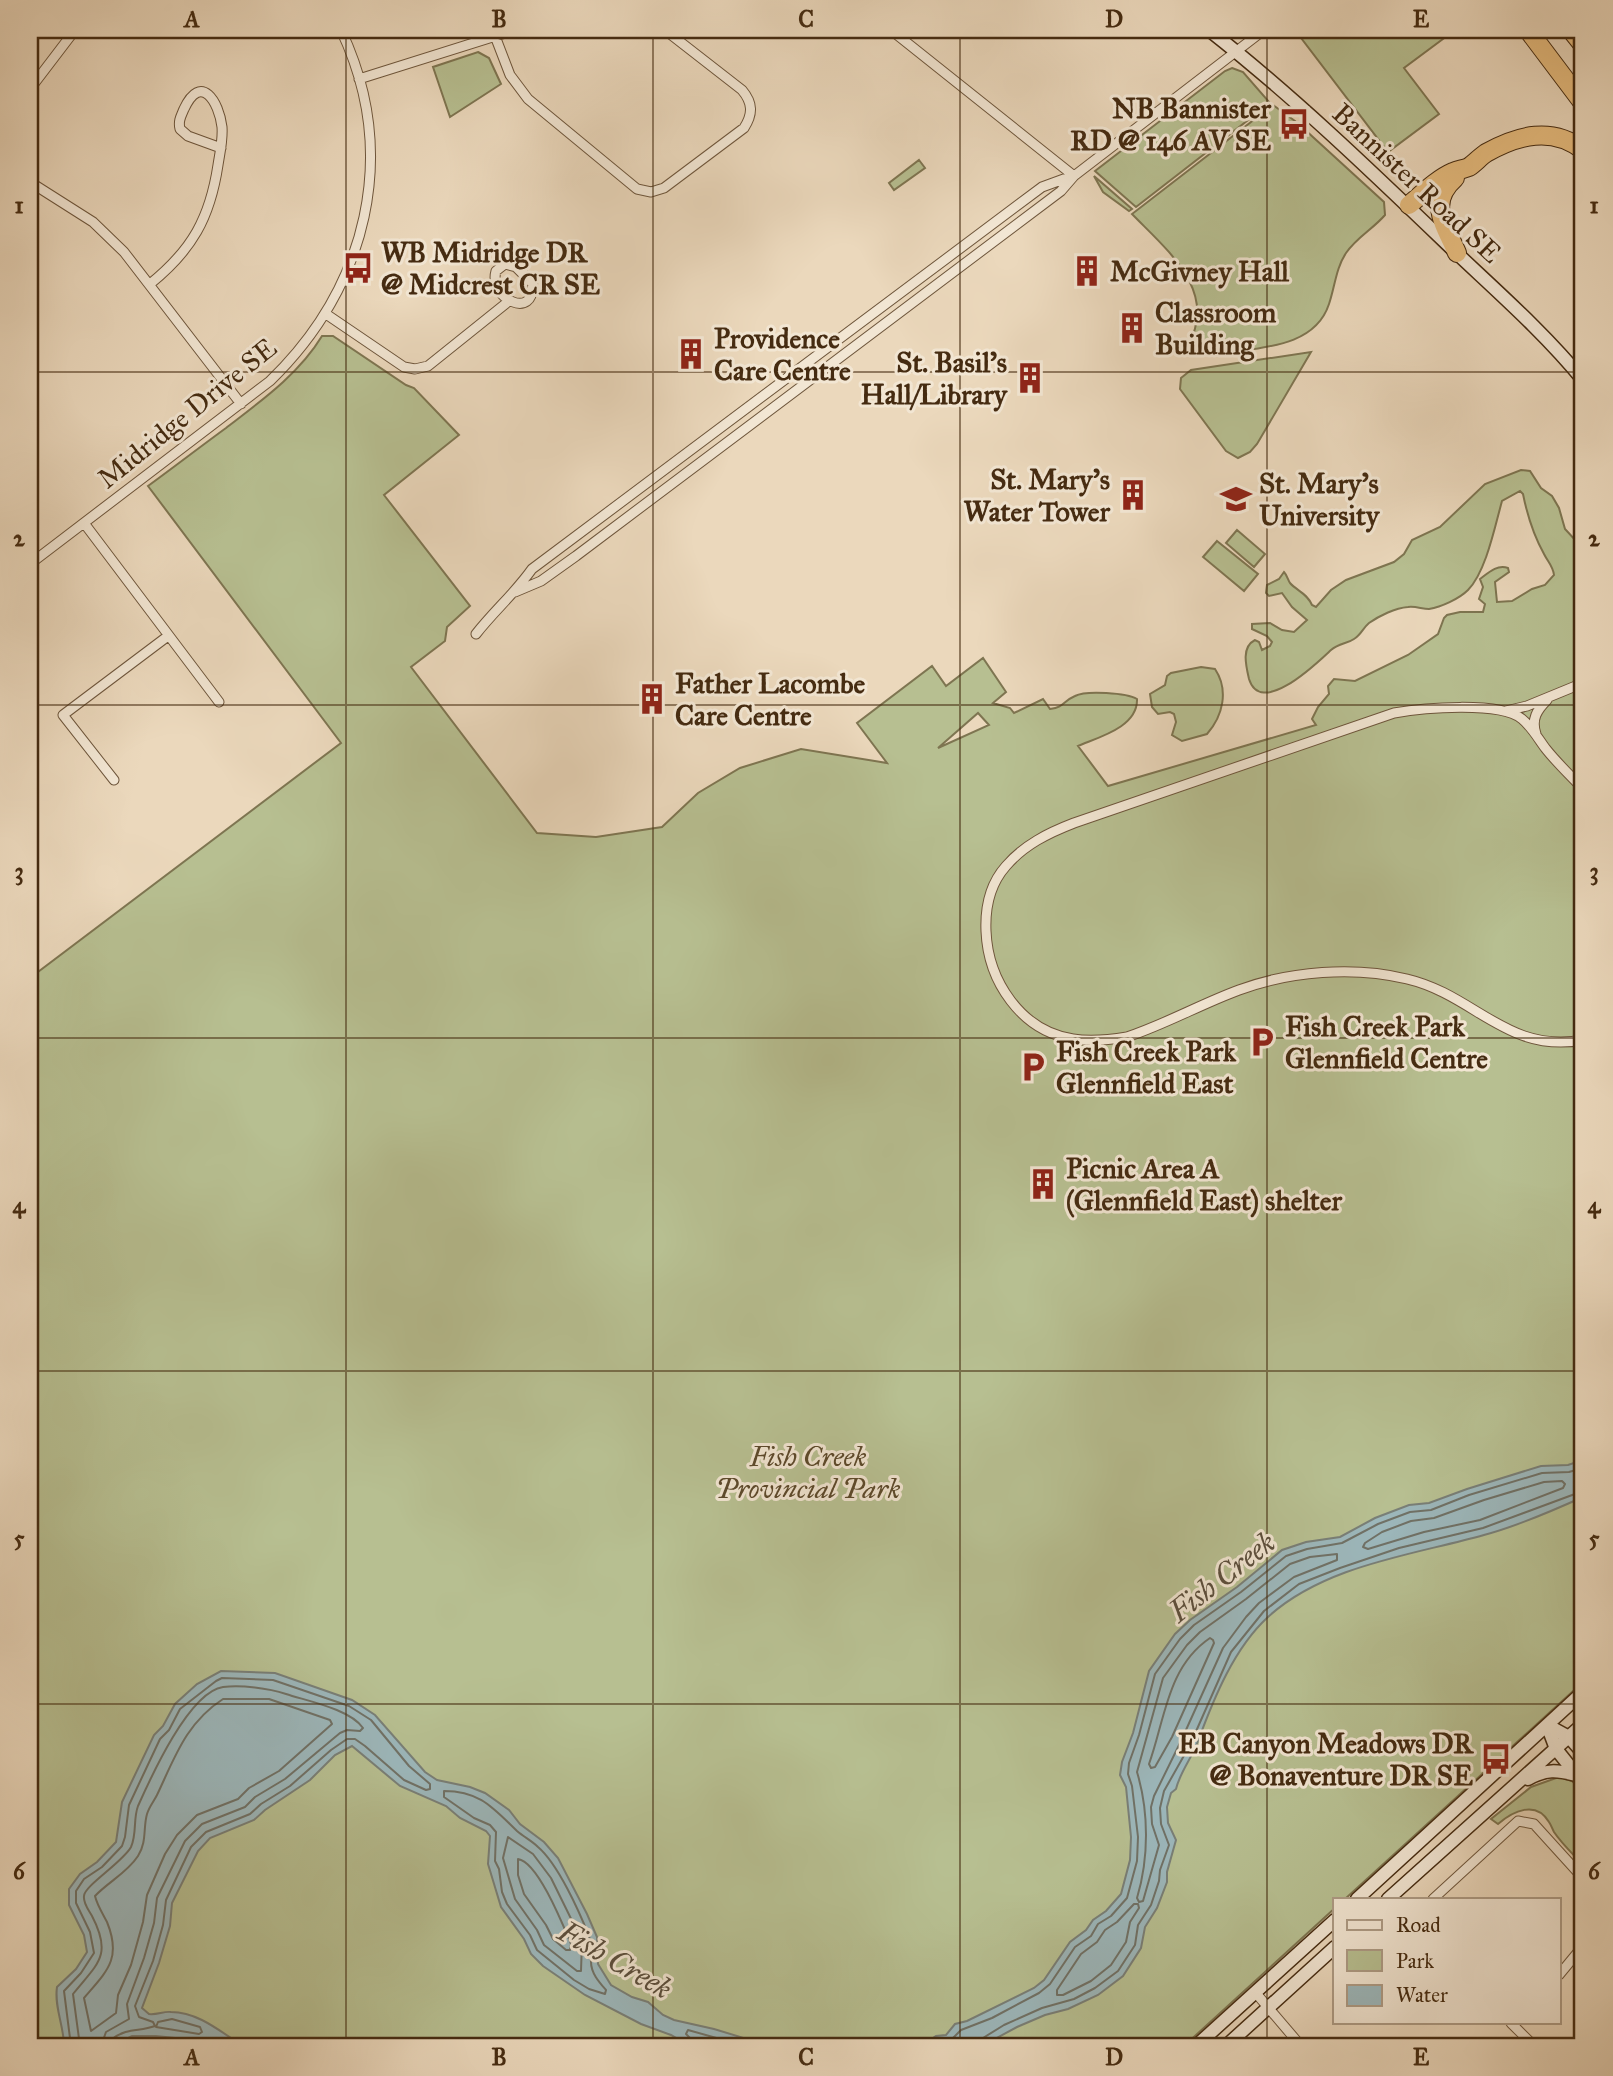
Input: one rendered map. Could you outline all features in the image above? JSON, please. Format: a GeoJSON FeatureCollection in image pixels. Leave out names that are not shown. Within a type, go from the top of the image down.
{"type":"FeatureCollection","features":[{"type":"Feature","properties":{"kind":"highway"},"geometry":{"type":"LineString","coordinates":[[1528,30],[1583,103]]}},
{"type":"Feature","properties":{"kind":"highway"},"geometry":{"type":"LineString","coordinates":[[1457,253],[1443,223],[1440,203],[1447,186],[1484,154],[1506,143],[1536,134],[1562,138],[1583,150]]}},
{"type":"Feature","properties":{"kind":"highway"},"geometry":{"type":"LineString","coordinates":[[1409,205],[1451,172],[1469,167]]}},
{"type":"Feature","properties":{"kind":"main road","name":"Bannister Road SE"},"geometry":{"type":"LineString","coordinates":[[1209,30],[1409,205],[1539,332],[1583,380]]}},
{"type":"Feature","properties":{"kind":"main road"},"geometry":{"type":"LineString","coordinates":[[1358,1898],[1583,1692]]}},
{"type":"Feature","properties":{"kind":"main road"},"geometry":{"type":"LineString","coordinates":[[1389,1898],[1583,1724]]}},
{"type":"Feature","properties":{"kind":"main road"},"geometry":{"type":"LineString","coordinates":[[1547,1725],[1569,1737],[1583,1753]]}},
{"type":"Feature","properties":{"kind":"main road"},"geometry":{"type":"LineString","coordinates":[[1547,1725],[1556,1749],[1580,1779]]}},
{"type":"Feature","properties":{"kind":"main road"},"geometry":{"type":"LineString","coordinates":[[1509,1789],[1540,1772],[1553,1770],[1580,1779]]}},
{"type":"Feature","properties":{"kind":"main road"},"geometry":{"type":"LineString","coordinates":[[1196,2046],[1333,1922]]}},
{"type":"Feature","properties":{"kind":"main road"},"geometry":{"type":"LineString","coordinates":[[1226,2046],[1333,1949]]}},
{"type":"Feature","properties":{"kind":"street"},"geometry":{"type":"LineString","coordinates":[[30,89],[75,30]]}},
{"type":"Feature","properties":{"kind":"street","name":"Midridge Drive SE"},"geometry":{"type":"LineString","coordinates":[[30,564],[241,404],[289,363],[326,314],[352,260],[367,200],[370,139],[359,79],[341,30]]}},
{"type":"Feature","properties":{"kind":"street"},"geometry":{"type":"LineString","coordinates":[[359,79],[515,30]]}},
{"type":"Feature","properties":{"kind":"street"},"geometry":{"type":"LineString","coordinates":[[495,36],[510,75],[536,108],[637,189],[651,192],[664,188],[744,128],[751,113],[748,98],[742,90],[665,30]]}},
{"type":"Feature","properties":{"kind":"street"},"geometry":{"type":"LineString","coordinates":[[891,30],[1074,176]]}},
{"type":"Feature","properties":{"kind":"street"},"geometry":{"type":"LineString","coordinates":[[515,592],[541,581],[576,556],[1051,199],[1074,176],[1264,30]]}},
{"type":"Feature","properties":{"kind":"street"},"geometry":{"type":"LineString","coordinates":[[150,284],[180,258],[200,228],[212,194],[221,148],[222,123],[214,101],[205,92],[194,93],[189,97],[180,120],[180,129],[188,136],[221,148]]}},
{"type":"Feature","properties":{"kind":"street"},"geometry":{"type":"LineString","coordinates":[[476,634],[497,608],[515,592],[532,569],[1042,187],[1074,176]]}},
{"type":"Feature","properties":{"kind":"street"},"geometry":{"type":"LineString","coordinates":[[30,182],[104,232],[124,252],[241,404]]}},
{"type":"Feature","properties":{"kind":"street"},"geometry":{"type":"LineString","coordinates":[[505,264],[512,265],[528,277],[533,287],[531,296],[525,302],[517,304],[509,301],[495,280],[496,271],[505,264]]}},
{"type":"Feature","properties":{"kind":"street"},"geometry":{"type":"LineString","coordinates":[[326,314],[404,367],[415,369],[428,366],[509,301]]}},
{"type":"Feature","properties":{"kind":"street"},"geometry":{"type":"LineString","coordinates":[[84,523],[219,702]]}},
{"type":"Feature","properties":{"kind":"street"},"geometry":{"type":"LineString","coordinates":[[114,780],[63,715],[168,636]]}},
{"type":"Feature","properties":{"kind":"street"},"geometry":{"type":"LineString","coordinates":[[1583,682],[1527,706],[1504,711],[1413,709],[1376,718],[1050,833],[1016,855],[996,880],[986,909],[988,953],[995,978],[1013,1004],[1041,1026],[1073,1039],[1111,1040],[1127,1037],[1252,985],[1297,976],[1338,973],[1394,976],[1428,986],[1457,999],[1507,1029],[1537,1041],[1563,1043],[1583,1040]]}},
{"type":"Feature","properties":{"kind":"street"},"geometry":{"type":"LineString","coordinates":[[1539,740],[1534,717],[1554,694]]}},
{"type":"Feature","properties":{"kind":"street"},"geometry":{"type":"LineString","coordinates":[[1504,711],[1524,721],[1583,789]]}},
{"type":"Feature","properties":{"kind":"street"},"geometry":{"type":"LineString","coordinates":[[1434,1898],[1518,1821],[1534,1824],[1583,1878]]}},
{"type":"Feature","properties":{"kind":"street"},"geometry":{"type":"LineString","coordinates":[[1560,1974],[1583,1946]]}},
{"type":"Feature","properties":{"kind":"street"},"geometry":{"type":"LineString","coordinates":[[1255,1992],[1301,2046]]}},
{"type":"Feature","properties":{"kind":"street"},"geometry":{"type":"LineString","coordinates":[[1513,2024],[1534,2046]]}},
{"type":"Feature","properties":{"kind":"green space"},"geometry":{"type":"Polygon","coordinates":[[[1295,30],[1455,30],[1404,68],[1439,114],[1388,152],[1295,30]]]}},
{"type":"Feature","properties":{"kind":"green space"},"geometry":{"type":"Polygon","coordinates":[[[478,52],[489,58],[501,84],[450,117],[433,67],[478,52]]]}},
{"type":"Feature","properties":{"kind":"green space"},"geometry":{"type":"Polygon","coordinates":[[[1232,68],[1243,72],[1270,103],[1136,207],[1095,171],[1225,71],[1232,68]]]}},
{"type":"Feature","properties":{"kind":"green space"},"geometry":{"type":"Polygon","coordinates":[[[1273,105],[1295,121],[1297,126],[1302,127],[1384,202],[1385,215],[1346,253],[1329,304],[1314,328],[1276,345],[1215,354],[1197,353],[1187,347],[1196,327],[1197,308],[1193,290],[1173,257],[1132,214],[1273,105]]]}},
{"type":"Feature","properties":{"kind":"green space"},"geometry":{"type":"Polygon","coordinates":[[[919,160],[925,168],[894,190],[889,183],[919,160]]]}},
{"type":"Feature","properties":{"kind":"green space"},"geometry":{"type":"Polygon","coordinates":[[[1094,176],[1132,209],[1129,211],[1103,192],[1094,176]]]}},
{"type":"Feature","properties":{"kind":"green space","name":"Fish Creek Provincial Park"},"geometry":{"type":"Polygon","coordinates":[[[322,336],[333,336],[414,388],[459,435],[384,495],[470,606],[447,627],[445,641],[411,667],[537,833],[596,837],[662,827],[698,793],[740,768],[801,749],[887,763],[857,723],[932,666],[946,686],[983,658],[1006,692],[993,703],[1010,708],[1014,713],[1043,699],[1050,709],[1059,707],[1075,696],[1088,693],[1116,694],[1137,699],[1136,709],[1124,724],[1106,735],[1078,746],[1108,786],[1316,725],[1312,719],[1329,694],[1328,686],[1334,679],[1355,681],[1408,655],[1438,634],[1447,615],[1483,612],[1485,604],[1479,599],[1483,587],[1480,579],[1489,572],[1496,568],[1508,568],[1509,572],[1495,582],[1497,602],[1512,601],[1545,585],[1554,575],[1540,547],[1520,491],[1502,501],[1485,561],[1468,590],[1450,602],[1434,608],[1403,608],[1382,615],[1369,623],[1354,639],[1334,648],[1290,684],[1265,693],[1255,689],[1249,679],[1246,652],[1255,640],[1259,642],[1262,650],[1272,642],[1267,636],[1252,629],[1252,624],[1270,623],[1282,630],[1294,632],[1307,620],[1292,607],[1282,593],[1269,596],[1266,593],[1267,585],[1279,579],[1284,572],[1290,583],[1316,607],[1331,590],[1346,580],[1394,562],[1404,554],[1412,540],[1440,527],[1485,484],[1521,470],[1530,471],[1541,488],[1552,496],[1559,508],[1565,529],[1577,542],[1583,579],[1583,1682],[1346,1898],[1333,1898],[1333,1910],[1184,2046],[30,2046],[30,978],[341,743],[148,486],[266,397],[302,363],[322,336]],[[978,713],[938,748],[989,725],[978,713]]]}},
{"type":"Feature","properties":{"kind":"green space"},"geometry":{"type":"Polygon","coordinates":[[[1311,352],[1257,444],[1250,452],[1238,458],[1226,451],[1180,389],[1181,378],[1191,370],[1311,352]]]}},
{"type":"Feature","properties":{"kind":"green space"},"geometry":{"type":"Polygon","coordinates":[[[1237,530],[1265,554],[1254,567],[1226,543],[1237,530]]]}},
{"type":"Feature","properties":{"kind":"green space"},"geometry":{"type":"Polygon","coordinates":[[[1217,541],[1258,574],[1244,591],[1203,557],[1217,541]]]}},
{"type":"Feature","properties":{"kind":"green space"},"geometry":{"type":"Polygon","coordinates":[[[1201,667],[1215,669],[1219,677],[1223,694],[1220,711],[1207,734],[1182,741],[1172,735],[1176,722],[1174,714],[1158,714],[1152,707],[1150,694],[1165,685],[1167,676],[1171,673],[1201,667]]]}},
{"type":"Feature","properties":{"kind":"green space"},"geometry":{"type":"Polygon","coordinates":[[[1559,1777],[1572,1781],[1583,1792],[1583,1865],[1538,1811],[1517,1812],[1498,1824],[1491,1819],[1531,1787],[1559,1777]]]}},
{"type":"Feature","properties":{"kind":"water"},"geometry":{"type":"Polygon","coordinates":[[[1583,1460],[1583,1497],[1497,1531],[1343,1573],[1291,1599],[1268,1617],[1245,1643],[1226,1674],[1176,1789],[1171,1793],[1167,1807],[1168,1823],[1176,1840],[1167,1882],[1157,1908],[1145,1927],[1141,1948],[1123,1976],[1098,1995],[1017,2027],[982,2046],[921,2046],[936,2036],[946,2035],[955,2024],[967,2021],[1034,1988],[1044,1980],[1070,1942],[1086,1930],[1121,1894],[1130,1860],[1131,1837],[1126,1787],[1120,1775],[1122,1762],[1133,1733],[1149,1671],[1175,1634],[1190,1620],[1237,1587],[1282,1550],[1306,1542],[1340,1537],[1375,1518],[1409,1505],[1429,1503],[1541,1466],[1568,1465],[1583,1460]]]}},
{"type":"Feature","properties":{"kind":"water"},"geometry":{"type":"Polygon","coordinates":[[[221,1671],[275,1673],[352,1700],[375,1715],[425,1772],[437,1780],[485,1793],[509,1810],[520,1824],[544,1842],[558,1858],[597,1937],[598,1964],[611,1985],[632,1997],[648,2002],[663,2015],[674,2020],[770,2046],[690,2046],[585,1995],[543,1966],[531,1954],[524,1939],[501,1907],[488,1864],[490,1836],[486,1831],[460,1818],[446,1806],[400,1786],[352,1746],[335,1755],[310,1780],[254,1820],[210,1838],[198,1851],[172,1903],[170,1926],[142,2008],[149,2014],[168,2012],[191,2015],[243,2046],[210,2046],[194,2040],[132,2036],[112,2046],[64,2046],[57,1987],[76,1969],[87,1952],[84,1935],[69,1905],[69,1889],[80,1874],[97,1862],[116,1842],[122,1802],[154,1735],[163,1726],[175,1704],[197,1684],[221,1671]]]}},
{"type":"Feature","properties":{"kind":"place","name":"NB Bannister RD @ 146 AV SE"},"geometry":{"type":"Point","coordinates":[1294,124]}},
{"type":"Feature","properties":{"kind":"place","name":"WB Midridge DR @ Midcrest CR SE"},"geometry":{"type":"Point","coordinates":[358,268]}},
{"type":"Feature","properties":{"kind":"place","name":"McGivney Hall"},"geometry":{"type":"Point","coordinates":[1087,271]}},
{"type":"Feature","properties":{"kind":"place","name":"Classroom Building"},"geometry":{"type":"Point","coordinates":[1132,328]}},
{"type":"Feature","properties":{"kind":"place","name":"Providence Care Centre"},"geometry":{"type":"Point","coordinates":[691,354]}},
{"type":"Feature","properties":{"kind":"place","name":"St. Basil's Hall/Library"},"geometry":{"type":"Point","coordinates":[1030,378]}},
{"type":"Feature","properties":{"kind":"place","name":"St. Mary's Water Tower"},"geometry":{"type":"Point","coordinates":[1133,495]}},
{"type":"Feature","properties":{"kind":"place","name":"St. Mary's University"},"geometry":{"type":"Point","coordinates":[1236,499]}},
{"type":"Feature","properties":{"kind":"place","name":"Father Lacombe Care Centre"},"geometry":{"type":"Point","coordinates":[652,699]}},
{"type":"Feature","properties":{"kind":"place","name":"Fish Creek Park Glennfield Centre"},"geometry":{"type":"Point","coordinates":[1262,1042]}},
{"type":"Feature","properties":{"kind":"place","name":"Fish Creek Park Glennfield East"},"geometry":{"type":"Point","coordinates":[1033,1067]}},
{"type":"Feature","properties":{"kind":"place","name":"Picnic Area A (Glennfield East) shelter"},"geometry":{"type":"Point","coordinates":[1043,1184]}},
{"type":"Feature","properties":{"kind":"place","name":"EB Canyon Meadows DR @ Bonaventure DR SE"},"geometry":{"type":"Point","coordinates":[1496,1759]}},
{"type":"Feature","properties":{"kind":"water label","name":"Fish Creek"},"geometry":{"type":"Point","coordinates":[1222,1577]}},
{"type":"Feature","properties":{"kind":"water label","name":"Fish Creek"},"geometry":{"type":"Point","coordinates":[615,1960]}}]}
